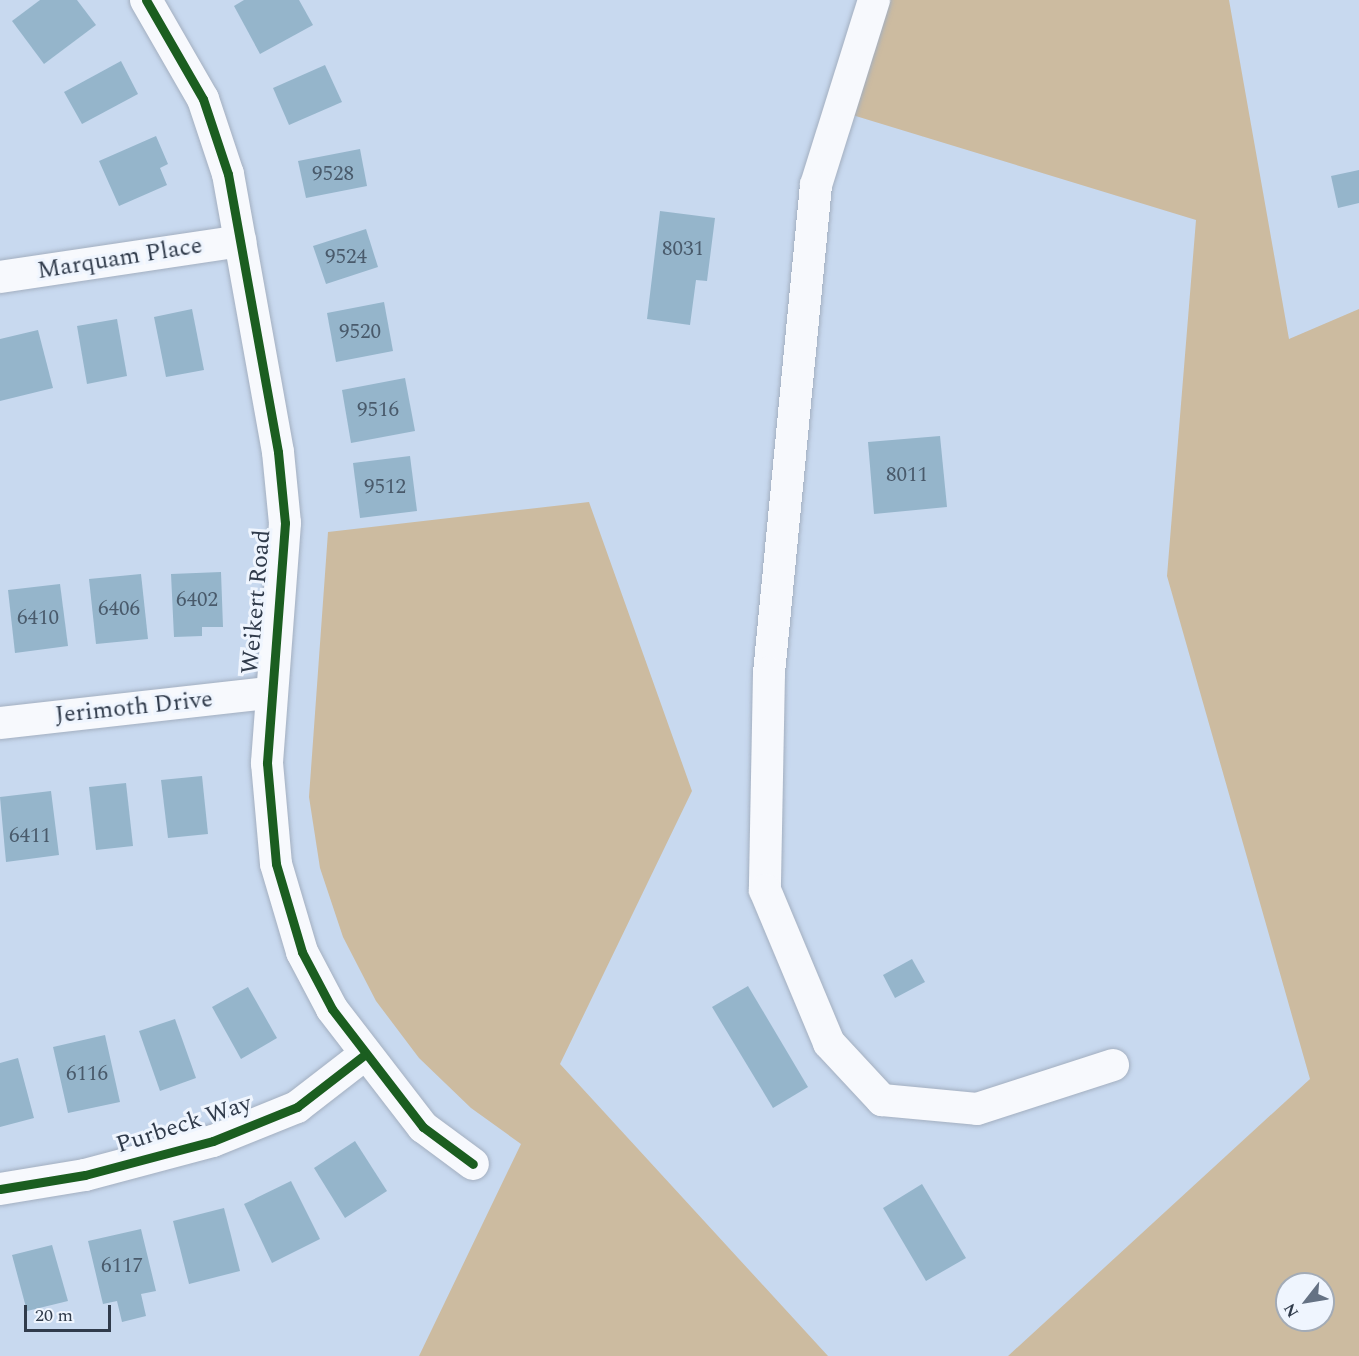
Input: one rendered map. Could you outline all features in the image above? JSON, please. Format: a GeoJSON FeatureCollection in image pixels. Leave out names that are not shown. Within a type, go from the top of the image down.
{"type":"FeatureCollection","features":[{"type":"Feature","properties":{"kind":"street","name":"Weikert Road"},"geometry":{"type":"LineString","coordinates":[[146,0],[203,99],[228,174],[285,523],[268,693],[267,763],[276,864],[302,952],[363,1056],[423,1127],[473,1164]]}},
{"type":"Feature","properties":{"kind":"street"},"geometry":{"type":"LineString","coordinates":[[874,0],[816,185],[769,673],[765,890],[829,1043],[882,1100],[977,1109],[1113,1065]]}},
{"type":"Feature","properties":{"kind":"street","name":"Marquam Place"},"geometry":{"type":"LineString","coordinates":[[0,277],[240,241]]}},
{"type":"Feature","properties":{"kind":"street","name":"Jerimoth Drive"},"geometry":{"type":"LineString","coordinates":[[0,723],[268,693]]}},
{"type":"Feature","properties":{"kind":"street","name":"Purbeck Way"},"geometry":{"type":"LineString","coordinates":[[0,1189],[85,1175],[213,1141],[297,1107],[363,1056]]}},
{"type":"Feature","properties":{"kind":"shaded area"},"geometry":{"type":"Polygon","coordinates":[[[879,0],[1229,0],[1289,339],[1359,309],[1359,1356],[1008,1356],[1310,1079],[1167,576],[1196,220],[836,110],[879,0]]]}},
{"type":"Feature","properties":{"kind":"shaded area"},"geometry":{"type":"Polygon","coordinates":[[[589,502],[692,791],[560,1064],[828,1356],[419,1356],[521,1144],[471,1108],[419,1058],[376,1001],[343,937],[320,868],[309,797],[328,532],[589,502]]]}},
{"type":"Feature","properties":{"kind":"building"},"geometry":{"type":"Polygon","coordinates":[[[40,0],[77,0],[96,25],[44,64],[12,21],[40,0]]]}},
{"type":"Feature","properties":{"kind":"building"},"geometry":{"type":"Polygon","coordinates":[[[244,0],[299,0],[313,25],[260,54],[234,6],[244,0]]]}},
{"type":"Feature","properties":{"kind":"building"},"geometry":{"type":"Polygon","coordinates":[[[121,61],[138,94],[82,124],[64,92],[121,61]]]}},
{"type":"Feature","properties":{"kind":"building"},"geometry":{"type":"Polygon","coordinates":[[[325,65],[342,102],[289,125],[273,88],[325,65]]]}},
{"type":"Feature","properties":{"kind":"building"},"geometry":{"type":"Polygon","coordinates":[[[156,136],[168,164],[160,168],[167,185],[119,206],[99,161],[156,136]]]}},
{"type":"Feature","properties":{"kind":"building"},"geometry":{"type":"Polygon","coordinates":[[[360,149],[367,186],[306,198],[298,161],[360,149]]]}},
{"type":"Feature","properties":{"kind":"building"},"geometry":{"type":"Polygon","coordinates":[[[1359,170],[1359,203],[1338,208],[1331,176],[1359,170]]]}},
{"type":"Feature","properties":{"kind":"building"},"geometry":{"type":"Polygon","coordinates":[[[660,211],[715,218],[707,281],[696,280],[690,325],[647,319],[660,211]]]}},
{"type":"Feature","properties":{"kind":"building"},"geometry":{"type":"Polygon","coordinates":[[[366,229],[378,267],[326,284],[313,246],[366,229]]]}},
{"type":"Feature","properties":{"kind":"building"},"geometry":{"type":"Polygon","coordinates":[[[384,302],[393,351],[336,362],[327,313],[384,302]]]}},
{"type":"Feature","properties":{"kind":"building"},"geometry":{"type":"Polygon","coordinates":[[[192,309],[204,370],[166,377],[154,317],[192,309]]]}},
{"type":"Feature","properties":{"kind":"building"},"geometry":{"type":"Polygon","coordinates":[[[117,319],[127,376],[87,384],[77,326],[117,319]]]}},
{"type":"Feature","properties":{"kind":"building"},"geometry":{"type":"Polygon","coordinates":[[[38,330],[53,388],[0,401],[0,339],[38,330]]]}},
{"type":"Feature","properties":{"kind":"building"},"geometry":{"type":"Polygon","coordinates":[[[405,378],[415,431],[351,443],[342,390],[405,378]]]}},
{"type":"Feature","properties":{"kind":"building"},"geometry":{"type":"Polygon","coordinates":[[[940,436],[947,507],[874,514],[868,442],[940,436]]]}},
{"type":"Feature","properties":{"kind":"building"},"geometry":{"type":"Polygon","coordinates":[[[410,456],[417,511],[360,518],[353,463],[410,456]]]}},
{"type":"Feature","properties":{"kind":"building"},"geometry":{"type":"Polygon","coordinates":[[[221,572],[223,627],[202,627],[202,636],[174,637],[171,574],[221,572]]]}},
{"type":"Feature","properties":{"kind":"building"},"geometry":{"type":"Polygon","coordinates":[[[141,574],[148,639],[96,644],[89,579],[141,574]]]}},
{"type":"Feature","properties":{"kind":"building"},"geometry":{"type":"Polygon","coordinates":[[[60,584],[68,646],[15,653],[8,590],[60,584]]]}},
{"type":"Feature","properties":{"kind":"building"},"geometry":{"type":"Polygon","coordinates":[[[202,776],[208,834],[168,838],[161,780],[202,776]]]}},
{"type":"Feature","properties":{"kind":"building"},"geometry":{"type":"Polygon","coordinates":[[[126,783],[133,846],[96,850],[89,787],[126,783]]]}},
{"type":"Feature","properties":{"kind":"building"},"geometry":{"type":"Polygon","coordinates":[[[51,791],[59,855],[6,862],[0,797],[51,791]]]}},
{"type":"Feature","properties":{"kind":"building"},"geometry":{"type":"Polygon","coordinates":[[[912,959],[925,982],[895,998],[883,975],[912,959]]]}},
{"type":"Feature","properties":{"kind":"building"},"geometry":{"type":"Polygon","coordinates":[[[748,986],[808,1087],[773,1108],[712,1007],[748,986]]]}},
{"type":"Feature","properties":{"kind":"building"},"geometry":{"type":"Polygon","coordinates":[[[248,987],[277,1038],[241,1059],[212,1007],[248,987]]]}},
{"type":"Feature","properties":{"kind":"building"},"geometry":{"type":"Polygon","coordinates":[[[175,1019],[196,1078],[160,1091],[139,1031],[175,1019]]]}},
{"type":"Feature","properties":{"kind":"building"},"geometry":{"type":"Polygon","coordinates":[[[105,1035],[120,1102],[68,1113],[53,1047],[105,1035]]]}},
{"type":"Feature","properties":{"kind":"building"},"geometry":{"type":"Polygon","coordinates":[[[18,1058],[34,1118],[0,1127],[0,1063],[18,1058]]]}},
{"type":"Feature","properties":{"kind":"building"},"geometry":{"type":"Polygon","coordinates":[[[355,1141],[387,1191],[345,1218],[314,1168],[355,1141]]]}},
{"type":"Feature","properties":{"kind":"building"},"geometry":{"type":"Polygon","coordinates":[[[291,1181],[320,1239],[272,1263],[244,1204],[291,1181]]]}},
{"type":"Feature","properties":{"kind":"building"},"geometry":{"type":"Polygon","coordinates":[[[922,1184],[966,1258],[926,1281],[883,1208],[922,1184]]]}},
{"type":"Feature","properties":{"kind":"building"},"geometry":{"type":"Polygon","coordinates":[[[224,1208],[240,1271],[189,1284],[173,1221],[224,1208]]]}},
{"type":"Feature","properties":{"kind":"building"},"geometry":{"type":"Polygon","coordinates":[[[141,1229],[156,1291],[141,1294],[146,1316],[122,1322],[117,1301],[103,1304],[88,1241],[141,1229]]]}},
{"type":"Feature","properties":{"kind":"building"},"geometry":{"type":"Polygon","coordinates":[[[52,1245],[68,1301],[27,1311],[12,1255],[52,1245]]]}},
{"type":"Feature","properties":{"kind":"cycle path"},"geometry":{"type":"LineString","coordinates":[[146,0],[203,99],[228,174],[278,452],[285,523],[267,763],[276,864],[302,952],[332,1009],[423,1127],[473,1164]]}},
{"type":"Feature","properties":{"kind":"cycle path"},"geometry":{"type":"LineString","coordinates":[[0,1189],[85,1175],[213,1141],[297,1107],[363,1056]]}}]}
